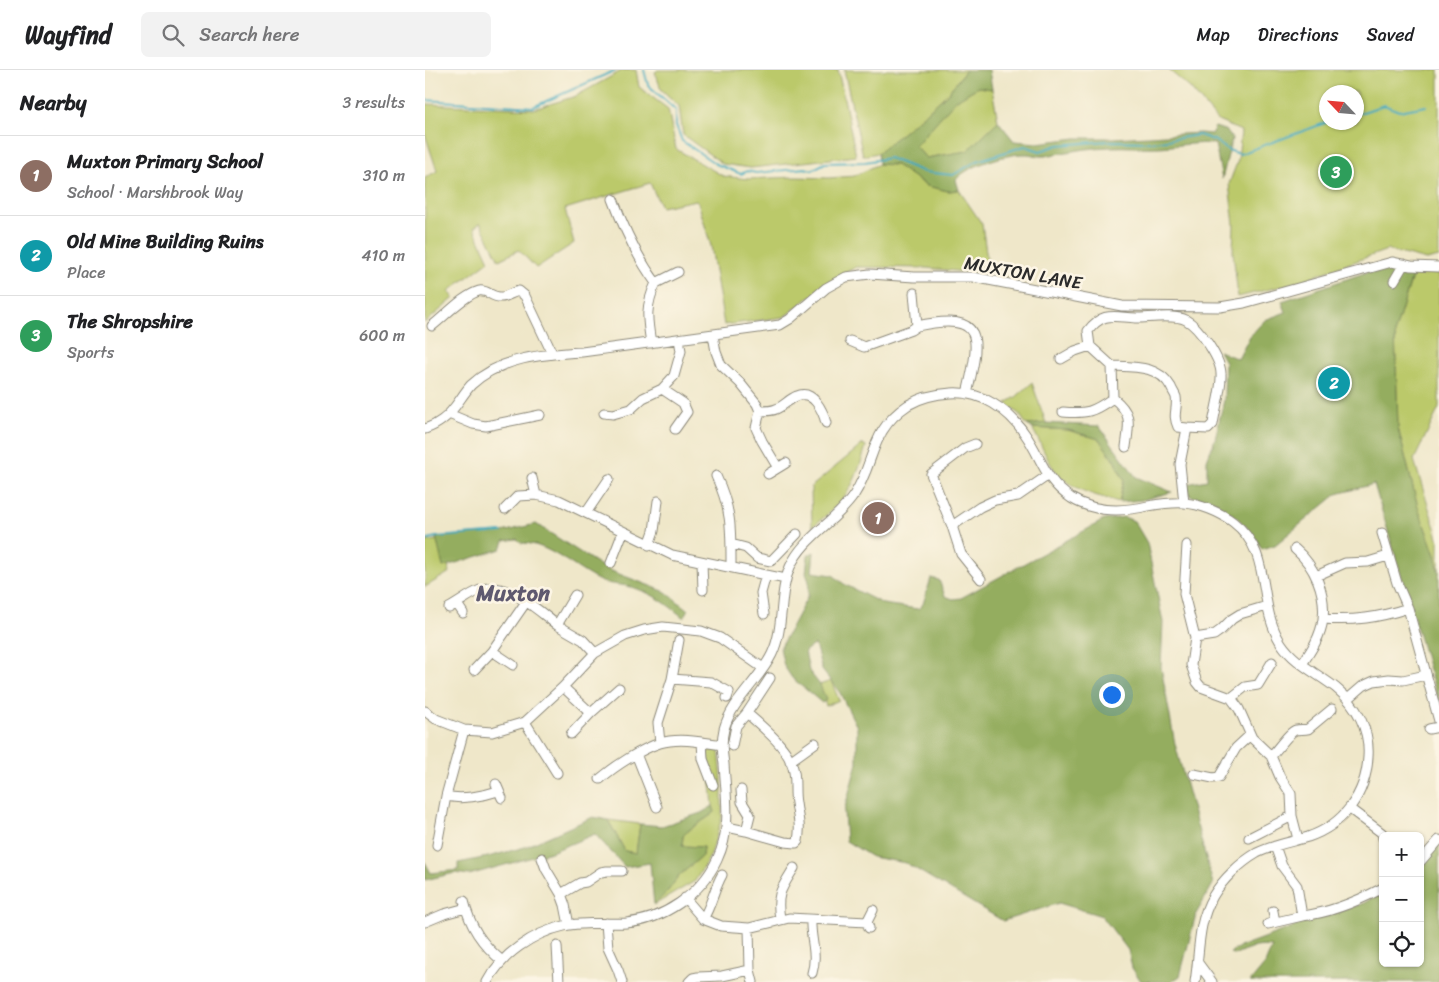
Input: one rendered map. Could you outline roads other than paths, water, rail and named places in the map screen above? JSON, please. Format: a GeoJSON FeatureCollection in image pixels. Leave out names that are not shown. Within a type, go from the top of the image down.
{"type":"FeatureCollection","features":[{"type":"Feature","properties":{"kind":"street"},"geometry":{"type":"LineString","coordinates":[[613,199],[628,238],[656,283]]}},
{"type":"Feature","properties":{"kind":"street"},"geometry":{"type":"LineString","coordinates":[[619,213],[628,209]]}},
{"type":"Feature","properties":{"kind":"street","name":"MUXTON LANE"},"geometry":{"type":"LineString","coordinates":[[425,429],[442,421],[471,386],[495,367],[505,363],[552,353],[582,352],[780,325],[790,319],[826,288],[846,277],[870,274],[914,277],[973,277],[1122,306],[1220,307],[1244,303],[1392,262],[1439,267]]}},
{"type":"Feature","properties":{"kind":"street"},"geometry":{"type":"LineString","coordinates":[[1394,281],[1404,264]]}},
{"type":"Feature","properties":{"kind":"street"},"geometry":{"type":"LineString","coordinates":[[651,343],[647,318],[649,297],[656,283],[678,272]]}},
{"type":"Feature","properties":{"kind":"street"},"geometry":{"type":"LineString","coordinates":[[432,326],[468,296],[479,291],[502,298],[519,291],[525,296],[552,353]]}},
{"type":"Feature","properties":{"kind":"street"},"geometry":{"type":"LineString","coordinates":[[914,293],[917,326]]}},
{"type":"Feature","properties":{"kind":"street"},"geometry":{"type":"LineString","coordinates":[[1116,316],[1185,319],[1206,340],[1221,373],[1213,424],[1208,429],[1178,427],[1174,419],[1176,396],[1169,382],[1156,371],[1112,366],[1089,346],[1088,331],[1095,321],[1104,317],[1116,316]]}},
{"type":"Feature","properties":{"kind":"street"},"geometry":{"type":"LineString","coordinates":[[850,341],[862,351],[917,326],[941,321],[963,323],[972,330],[974,338],[975,362],[967,394]]}},
{"type":"Feature","properties":{"kind":"street"},"geometry":{"type":"LineString","coordinates":[[713,334],[716,352],[721,365],[740,383],[757,404],[760,412],[756,428],[778,468]]}},
{"type":"Feature","properties":{"kind":"street"},"geometry":{"type":"LineString","coordinates":[[609,413],[631,409],[643,398],[662,389],[674,376],[681,351],[679,339]]}},
{"type":"Feature","properties":{"kind":"street"},"geometry":{"type":"LineString","coordinates":[[1061,359],[1089,346]]}},
{"type":"Feature","properties":{"kind":"street"},"geometry":{"type":"LineString","coordinates":[[1112,366],[1113,398],[1127,411],[1129,423],[1126,447]]}},
{"type":"Feature","properties":{"kind":"street"},"geometry":{"type":"LineString","coordinates":[[662,389],[683,403],[687,412],[675,429]]}},
{"type":"Feature","properties":{"kind":"street"},"geometry":{"type":"LineString","coordinates":[[487,982],[502,960],[529,939],[546,931],[569,925],[631,922],[647,919],[672,908],[701,884],[717,861],[727,828],[722,745],[725,727],[731,712],[763,668],[775,646],[786,579],[791,564],[799,551],[854,495],[862,480],[878,437],[887,424],[899,412],[924,397],[951,393],[967,394],[985,399],[1013,418],[1025,433],[1047,476],[1068,496],[1094,508],[1121,511],[1167,503],[1184,503],[1204,507],[1223,516],[1241,529],[1249,539],[1261,563],[1267,606],[1276,634],[1282,644],[1301,664],[1334,686],[1348,699],[1360,717],[1369,747],[1367,766],[1364,783],[1350,809],[1330,826],[1310,836],[1259,852],[1241,864],[1227,877],[1214,893],[1206,909],[1200,929],[1195,982]]}},
{"type":"Feature","properties":{"kind":"street"},"geometry":{"type":"LineString","coordinates":[[760,412],[775,410],[800,395],[807,395],[817,402],[824,414],[826,423]]}},
{"type":"Feature","properties":{"kind":"street"},"geometry":{"type":"LineString","coordinates":[[1063,412],[1094,411],[1113,398]]}},
{"type":"Feature","properties":{"kind":"street"},"geometry":{"type":"LineString","coordinates":[[449,414],[473,424],[486,426],[540,415]]}},
{"type":"Feature","properties":{"kind":"street"},"geometry":{"type":"LineString","coordinates":[[1184,503],[1180,464],[1187,428]]}},
{"type":"Feature","properties":{"kind":"street"},"geometry":{"type":"LineString","coordinates":[[975,444],[965,448],[931,474],[961,554],[981,579]]}},
{"type":"Feature","properties":{"kind":"street"},"geometry":{"type":"LineString","coordinates":[[768,474],[786,463]]}},
{"type":"Feature","properties":{"kind":"street"},"geometry":{"type":"LineString","coordinates":[[713,474],[725,494],[728,506],[731,568]]}},
{"type":"Feature","properties":{"kind":"street"},"geometry":{"type":"LineString","coordinates":[[952,526],[980,507],[995,500],[1018,496],[1047,476]]}},
{"type":"Feature","properties":{"kind":"street"},"geometry":{"type":"LineString","coordinates":[[532,478],[536,495]]}},
{"type":"Feature","properties":{"kind":"street"},"geometry":{"type":"LineString","coordinates":[[586,513],[609,479]]}},
{"type":"Feature","properties":{"kind":"street"},"geometry":{"type":"LineString","coordinates":[[505,509],[518,496],[536,495],[559,500],[672,555],[786,579]]}},
{"type":"Feature","properties":{"kind":"street"},"geometry":{"type":"LineString","coordinates":[[649,545],[661,507]]}},
{"type":"Feature","properties":{"kind":"street"},"geometry":{"type":"LineString","coordinates":[[611,563],[623,532]]}},
{"type":"Feature","properties":{"kind":"street"},"geometry":{"type":"LineString","coordinates":[[1382,533],[1388,556],[1408,608],[1439,721]]}},
{"type":"Feature","properties":{"kind":"street"},"geometry":{"type":"LineString","coordinates":[[731,544],[746,548],[757,558],[771,561],[791,536]]}},
{"type":"Feature","properties":{"kind":"street"},"geometry":{"type":"LineString","coordinates":[[1187,545],[1184,594],[1195,638],[1191,664],[1197,682],[1201,687],[1231,698],[1239,709],[1250,735],[1271,756],[1280,778],[1291,794],[1292,816],[1297,839]]}},
{"type":"Feature","properties":{"kind":"street"},"geometry":{"type":"LineString","coordinates":[[1295,549],[1307,561],[1316,576],[1321,589],[1323,619],[1316,642],[1301,664]]}},
{"type":"Feature","properties":{"kind":"street"},"geometry":{"type":"LineString","coordinates":[[1316,576],[1345,564],[1368,562],[1388,556]]}},
{"type":"Feature","properties":{"kind":"street"},"geometry":{"type":"LineString","coordinates":[[699,584],[702,562]]}},
{"type":"Feature","properties":{"kind":"street"},"geometry":{"type":"LineString","coordinates":[[764,614],[761,593],[766,575]]}},
{"type":"Feature","properties":{"kind":"street"},"geometry":{"type":"LineString","coordinates":[[463,613],[453,606],[482,589],[497,588],[511,592],[557,625],[583,640],[595,653]]}},
{"type":"Feature","properties":{"kind":"street"},"geometry":{"type":"LineString","coordinates":[[557,625],[575,595]]}},
{"type":"Feature","properties":{"kind":"street"},"geometry":{"type":"LineString","coordinates":[[474,670],[492,652],[526,602]]}},
{"type":"Feature","properties":{"kind":"street"},"geometry":{"type":"LineString","coordinates":[[1195,638],[1214,635],[1232,618],[1267,606]]}},
{"type":"Feature","properties":{"kind":"street"},"geometry":{"type":"LineString","coordinates":[[1323,619],[1374,618],[1408,608]]}},
{"type":"Feature","properties":{"kind":"street"},"geometry":{"type":"LineString","coordinates":[[425,710],[436,719],[464,730],[492,732],[525,722],[563,687],[595,653],[625,636],[663,627],[701,631],[719,638],[763,668]]}},
{"type":"Feature","properties":{"kind":"street"},"geometry":{"type":"LineString","coordinates":[[660,743],[658,723],[672,679],[679,640]]}},
{"type":"Feature","properties":{"kind":"street"},"geometry":{"type":"LineString","coordinates":[[492,652],[513,665]]}},
{"type":"Feature","properties":{"kind":"street"},"geometry":{"type":"LineString","coordinates":[[1231,698],[1245,687],[1258,684],[1272,662]]}},
{"type":"Feature","properties":{"kind":"street"},"geometry":{"type":"LineString","coordinates":[[1348,699],[1363,686],[1374,681],[1403,680],[1426,675]]}},
{"type":"Feature","properties":{"kind":"street"},"geometry":{"type":"LineString","coordinates":[[732,746],[736,726],[770,678]]}},
{"type":"Feature","properties":{"kind":"street"},"geometry":{"type":"LineString","coordinates":[[672,679],[711,682],[730,692]]}},
{"type":"Feature","properties":{"kind":"street"},"geometry":{"type":"LineString","coordinates":[[563,687],[591,712]]}},
{"type":"Feature","properties":{"kind":"street"},"geometry":{"type":"LineString","coordinates":[[574,733],[591,712],[619,688]]}},
{"type":"Feature","properties":{"kind":"street"},"geometry":{"type":"LineString","coordinates":[[1271,756],[1290,733],[1295,730],[1308,730],[1332,709]]}},
{"type":"Feature","properties":{"kind":"street"},"geometry":{"type":"LineString","coordinates":[[727,828],[746,831],[785,842],[796,843],[798,841],[800,824],[796,806],[794,770],[782,748],[747,713]]}},
{"type":"Feature","properties":{"kind":"street"},"geometry":{"type":"LineString","coordinates":[[525,722],[557,773]]}},
{"type":"Feature","properties":{"kind":"street"},"geometry":{"type":"LineString","coordinates":[[1429,730],[1439,727]]}},
{"type":"Feature","properties":{"kind":"street"},"geometry":{"type":"LineString","coordinates":[[428,835],[437,841],[446,796],[464,730]]}},
{"type":"Feature","properties":{"kind":"street"},"geometry":{"type":"LineString","coordinates":[[1194,774],[1213,778],[1219,777],[1236,748],[1250,735]]}},
{"type":"Feature","properties":{"kind":"street"},"geometry":{"type":"LineString","coordinates":[[600,779],[604,769],[660,743],[675,741],[722,745]]}},
{"type":"Feature","properties":{"kind":"street"},"geometry":{"type":"LineString","coordinates":[[702,742],[703,759],[713,784]]}},
{"type":"Feature","properties":{"kind":"street"},"geometry":{"type":"LineString","coordinates":[[790,761],[813,748]]}},
{"type":"Feature","properties":{"kind":"street"},"geometry":{"type":"LineString","coordinates":[[636,754],[657,807]]}},
{"type":"Feature","properties":{"kind":"street"},"geometry":{"type":"LineString","coordinates":[[741,790],[742,802],[749,815],[746,831]]}},
{"type":"Feature","properties":{"kind":"street"},"geometry":{"type":"LineString","coordinates":[[446,796],[453,798],[490,794],[498,791]]}},
{"type":"Feature","properties":{"kind":"street"},"geometry":{"type":"LineString","coordinates":[[1350,809],[1381,832]]}},
{"type":"Feature","properties":{"kind":"street"},"geometry":{"type":"LineString","coordinates":[[1249,838],[1292,816]]}},
{"type":"Feature","properties":{"kind":"street"},"geometry":{"type":"LineString","coordinates":[[1424,857],[1439,840]]}},
{"type":"Feature","properties":{"kind":"street"},"geometry":{"type":"LineString","coordinates":[[1275,846],[1282,866],[1297,886],[1302,916]]}},
{"type":"Feature","properties":{"kind":"street"},"geometry":{"type":"LineString","coordinates":[[541,863],[561,894],[569,925]]}},
{"type":"Feature","properties":{"kind":"street"},"geometry":{"type":"LineString","coordinates":[[780,919],[779,893],[794,868]]}},
{"type":"Feature","properties":{"kind":"street"},"geometry":{"type":"LineString","coordinates":[[561,894],[580,883],[587,882],[601,872],[607,870],[622,871]]}},
{"type":"Feature","properties":{"kind":"street"},"geometry":{"type":"LineString","coordinates":[[703,918],[715,886],[722,875]]}},
{"type":"Feature","properties":{"kind":"street"},"geometry":{"type":"LineString","coordinates":[[1273,911],[1271,923],[1317,914],[1360,899],[1379,890]]}},
{"type":"Feature","properties":{"kind":"street"},"geometry":{"type":"LineString","coordinates":[[685,898],[703,918],[721,926],[749,928],[780,919],[868,925],[873,910]]}},
{"type":"Feature","properties":{"kind":"street"},"geometry":{"type":"LineString","coordinates":[[425,922],[465,905],[474,930],[481,940],[502,960]]}},
{"type":"Feature","properties":{"kind":"street"},"geometry":{"type":"LineString","coordinates":[[811,920],[811,934],[815,954],[812,973]]}},
{"type":"Feature","properties":{"kind":"street"},"geometry":{"type":"LineString","coordinates":[[606,923],[608,948],[622,982]]}},
{"type":"Feature","properties":{"kind":"street"},"geometry":{"type":"LineString","coordinates":[[749,928],[750,970],[753,982]]}},
{"type":"Feature","properties":{"kind":"street"},"geometry":{"type":"LineString","coordinates":[[557,946],[559,982]]}},
{"type":"Feature","properties":{"kind":"street"},"geometry":{"type":"LineString","coordinates":[[1198,963],[1212,982]]}},
{"type":"Feature","properties":{"kind":"street"},"geometry":{"type":"LineString","coordinates":[[689,982],[693,978],[698,977],[722,976],[750,970]]}},
{"type":"Feature","properties":{"kind":"waterway"},"geometry":{"type":"LineString","coordinates":[[425,100],[533,107],[616,70]]}},
{"type":"Feature","properties":{"kind":"waterway"},"geometry":{"type":"LineString","coordinates":[[644,70],[648,85],[676,110],[676,125],[682,141],[716,164],[741,174],[747,171],[756,173],[805,168],[812,170],[825,163],[865,162],[889,158],[924,172],[953,175],[977,161],[1025,146],[1040,151],[1058,145],[1108,141],[1154,142],[1199,135],[1214,140],[1228,150],[1240,154],[1319,125]]}},
{"type":"Feature","properties":{"kind":"waterway"},"geometry":{"type":"LineString","coordinates":[[1364,112],[1384,105],[1399,111],[1426,106]]}},
{"type":"Feature","properties":{"kind":"waterway"},"geometry":{"type":"LineString","coordinates":[[425,540],[436,537],[502,532]]}},
{"type":"Feature","properties":{"kind":"place","name":"The Shropshire"},"geometry":{"type":"Point","coordinates":[1336,172]}},
{"type":"Feature","properties":{"kind":"place","name":"Old Mine Building Ruins"},"geometry":{"type":"Point","coordinates":[1334,383]}},
{"type":"Feature","properties":{"kind":"place","name":"Muxton Primary School"},"geometry":{"type":"Point","coordinates":[878,518]}},
{"type":"Feature","properties":{"kind":"district","name":"Muxton"},"geometry":{"type":"Point","coordinates":[513,593]}}]}
